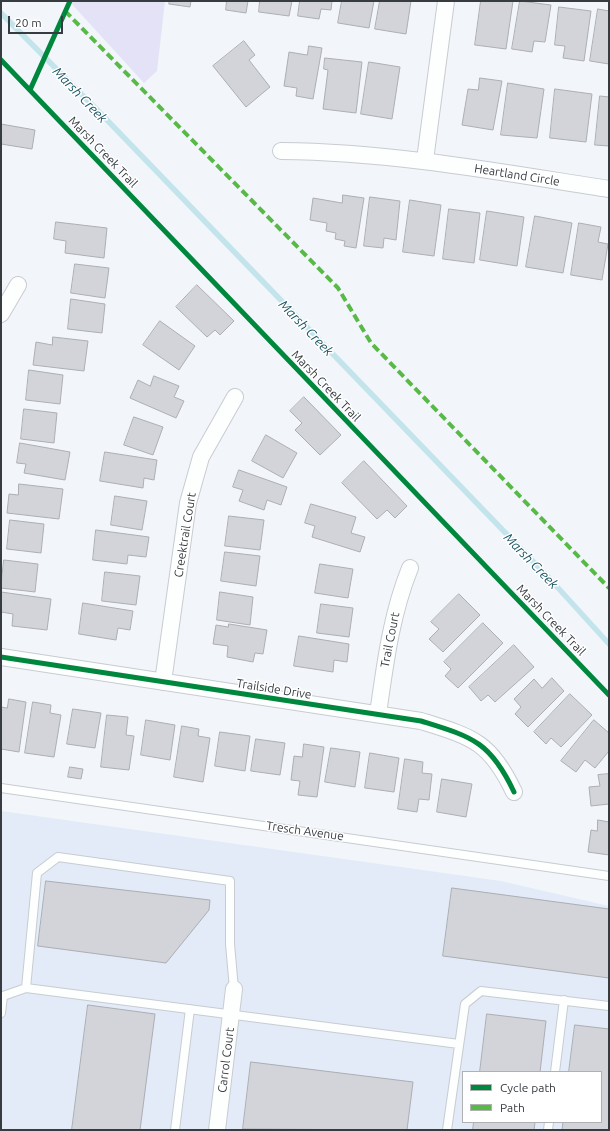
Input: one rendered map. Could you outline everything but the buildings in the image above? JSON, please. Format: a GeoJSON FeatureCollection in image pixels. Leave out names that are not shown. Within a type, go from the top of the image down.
{"type":"FeatureCollection","features":[{"type":"Feature","properties":{"kind":"street"},"geometry":{"type":"LineString","coordinates":[[425,160],[446,1]]}},
{"type":"Feature","properties":{"kind":"street","name":"Heartland Circle"},"geometry":{"type":"LineString","coordinates":[[281,151],[329,151],[425,160],[609,189]]}},
{"type":"Feature","properties":{"kind":"street"},"geometry":{"type":"LineString","coordinates":[[1,314],[18,285]]}},
{"type":"Feature","properties":{"kind":"street","name":"Creektrail Court"},"geometry":{"type":"LineString","coordinates":[[163,682],[188,503],[201,457],[235,397]]}},
{"type":"Feature","properties":{"kind":"street","name":"Trail Court"},"geometry":{"type":"LineString","coordinates":[[378,714],[388,647],[399,594],[410,568]]}},
{"type":"Feature","properties":{"kind":"street","name":"Trailside Drive"},"geometry":{"type":"LineString","coordinates":[[1,657],[421,721],[475,741],[491,754],[504,770],[514,792]]}},
{"type":"Feature","properties":{"kind":"street","name":"Carrol Court"},"geometry":{"type":"LineString","coordinates":[[217,1130],[234,989]]}},
{"type":"Feature","properties":{"kind":"lane","name":"Tresch Avenue"},"geometry":{"type":"LineString","coordinates":[[1,788],[609,876]]}},
{"type":"Feature","properties":{"kind":"lane"},"geometry":{"type":"LineString","coordinates":[[26,988],[36,873],[58,857],[230,881],[230,944],[234,989]]}},
{"type":"Feature","properties":{"kind":"lane"},"geometry":{"type":"LineString","coordinates":[[1,1013],[2,996],[26,988],[459,1044]]}},
{"type":"Feature","properties":{"kind":"lane"},"geometry":{"type":"LineString","coordinates":[[447,1130],[465,1004],[481,991],[609,1006]]}},
{"type":"Feature","properties":{"kind":"lane"},"geometry":{"type":"LineString","coordinates":[[555,1071],[564,1000]]}},
{"type":"Feature","properties":{"kind":"lane"},"geometry":{"type":"LineString","coordinates":[[175,1130],[190,1009]]}},
{"type":"Feature","properties":{"kind":"shaded area"},"geometry":{"type":"Polygon","coordinates":[[[69,1],[165,1],[157,71],[144,83],[69,1]]]}},
{"type":"Feature","properties":{"kind":"shaded area"},"geometry":{"type":"Polygon","coordinates":[[[1,811],[501,881],[609,906],[609,1130],[1,1130],[1,811]]]}},
{"type":"Feature","properties":{"kind":"waterway","name":"Marsh Creek"},"geometry":{"type":"LineString","coordinates":[[1,13],[107,120],[550,579],[609,644]]}},
{"type":"Feature","properties":{"kind":"marked path"},"geometry":{"type":"LineString","coordinates":[[65,11],[338,288],[371,343],[609,588]]}},
{"type":"Feature","properties":{"kind":"cycle path"},"geometry":{"type":"LineString","coordinates":[[30,90],[70,1]]}},
{"type":"Feature","properties":{"kind":"cycle path","name":"Marsh Creek Trail"},"geometry":{"type":"LineString","coordinates":[[1,60],[609,695]]}},
{"type":"Feature","properties":{"kind":"cycle path"},"geometry":{"type":"LineString","coordinates":[[1,657],[421,721],[467,737],[478,743],[497,762],[514,792]]}}]}
